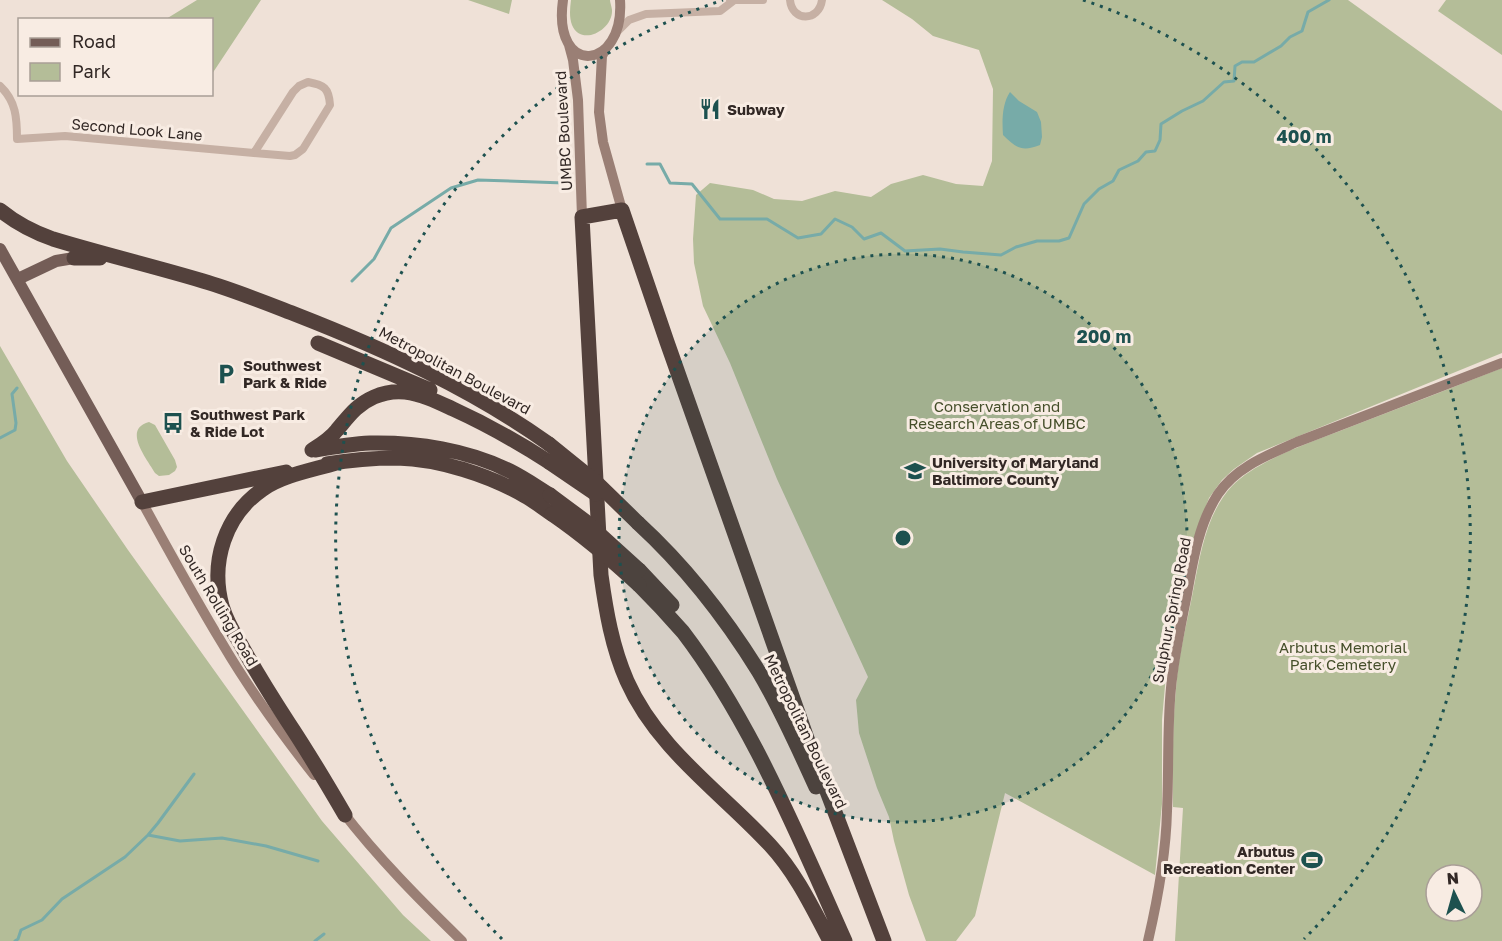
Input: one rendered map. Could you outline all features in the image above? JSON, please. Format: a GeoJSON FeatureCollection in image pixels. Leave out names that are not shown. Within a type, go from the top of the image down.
{"type":"FeatureCollection","features":[{"type":"Feature","properties":{"kind":"highway"},"geometry":{"type":"LineString","coordinates":[[0,210],[33,232],[141,264]]}},
{"type":"Feature","properties":{"kind":"highway"},"geometry":{"type":"LineString","coordinates":[[830,941],[793,873],[771,846],[661,736],[627,682],[616,654],[607,618],[601,574],[582,217],[622,210],[809,744],[883,941]]}},
{"type":"Feature","properties":{"kind":"highway"},"geometry":{"type":"LineString","coordinates":[[74,258],[99,258],[141,264]]}},
{"type":"Feature","properties":{"kind":"highway","name":"Metropolitan Boulevard"},"geometry":{"type":"LineString","coordinates":[[141,264],[205,281],[378,349],[522,424],[549,453],[596,482],[664,547],[715,606],[760,674],[797,746],[883,941]]}},
{"type":"Feature","properties":{"kind":"highway"},"geometry":{"type":"LineString","coordinates":[[318,343],[479,411],[518,432],[549,453]]}},
{"type":"Feature","properties":{"kind":"highway"},"geometry":{"type":"LineString","coordinates":[[549,453],[515,440],[436,401],[403,392],[375,396],[362,403],[336,431],[312,450],[368,443],[396,443],[482,459],[550,495],[585,521],[639,577],[683,632],[727,697],[794,824],[845,941]]}},
{"type":"Feature","properties":{"kind":"highway"},"geometry":{"type":"LineString","coordinates":[[142,502],[277,473],[336,463],[397,458],[424,460],[478,475],[526,496],[639,577]]}},
{"type":"Feature","properties":{"kind":"highway"},"geometry":{"type":"LineString","coordinates":[[336,463],[279,480],[251,499],[237,514],[226,533],[220,554],[218,586],[222,608],[254,669],[345,815]]}},
{"type":"Feature","properties":{"kind":"main road","name":"UMBC Boulevard"},"geometry":{"type":"LineString","coordinates":[[563,0],[561,13],[563,31],[573,60],[578,100],[582,217]]}},
{"type":"Feature","properties":{"kind":"main road"},"geometry":{"type":"LineString","coordinates":[[620,0],[621,12],[615,34],[602,56],[599,112],[603,142],[622,210]]}},
{"type":"Feature","properties":{"kind":"main road"},"geometry":{"type":"LineString","coordinates":[[569,45],[585,57],[590,57],[606,48]]}},
{"type":"Feature","properties":{"kind":"main road","name":"South Rolling Road"},"geometry":{"type":"LineString","coordinates":[[0,249],[198,603],[250,687],[345,815],[382,858],[462,941]]}},
{"type":"Feature","properties":{"kind":"main road"},"geometry":{"type":"LineString","coordinates":[[18,279],[56,261],[74,258]]}},
{"type":"Feature","properties":{"kind":"main road","name":"Sulphur Spring Road"},"geometry":{"type":"LineString","coordinates":[[1148,941],[1158,900],[1164,848],[1167,812],[1168,723],[1177,646],[1192,565],[1200,536],[1218,495],[1231,479],[1266,456],[1502,363]]}},
{"type":"Feature","properties":{"kind":"street"},"geometry":{"type":"LineString","coordinates":[[615,34],[629,20],[646,14],[720,11],[732,0],[764,0]]}},
{"type":"Feature","properties":{"kind":"street"},"geometry":{"type":"LineString","coordinates":[[790,0],[792,9],[806,17],[819,10],[822,0]]}},
{"type":"Feature","properties":{"kind":"street","name":"Second Look Lane"},"geometry":{"type":"LineString","coordinates":[[0,86],[9,96],[15,108],[17,139],[65,136],[254,153],[290,156],[303,149],[330,105],[327,90],[320,84],[308,82],[299,86],[254,153]]}},
{"type":"Feature","properties":{"kind":"green space"},"geometry":{"type":"Polygon","coordinates":[[[197,0],[261,0],[213,72],[213,18],[168,18],[197,0]]]}},
{"type":"Feature","properties":{"kind":"green space"},"geometry":{"type":"Polygon","coordinates":[[[468,0],[512,0],[509,14],[468,0]]]}},
{"type":"Feature","properties":{"kind":"green space"},"geometry":{"type":"Polygon","coordinates":[[[571,0],[610,0],[611,17],[607,24],[596,33],[582,35],[576,31],[570,19],[571,0]]]}},
{"type":"Feature","properties":{"kind":"green space","name":"Conservation and Research Areas of UMBC"},"geometry":{"type":"Polygon","coordinates":[[[882,0],[1348,0],[1502,111],[1502,353],[1257,453],[1222,480],[1209,498],[1190,550],[1169,640],[1162,720],[1162,804],[1155,875],[1005,793],[975,916],[956,941],[926,941],[909,895],[889,817],[859,733],[856,700],[868,677],[777,479],[730,363],[703,306],[694,263],[696,195],[710,183],[753,190],[774,199],[802,201],[835,191],[871,197],[891,184],[923,175],[956,184],[983,186],[992,161],[993,89],[979,50],[933,36],[882,0]]]}},
{"type":"Feature","properties":{"kind":"green space"},"geometry":{"type":"Polygon","coordinates":[[[1446,0],[1502,0],[1502,55],[1438,11],[1446,0]]]}},
{"type":"Feature","properties":{"kind":"green space"},"geometry":{"type":"Polygon","coordinates":[[[0,346],[67,461],[322,821],[403,915],[431,941],[0,941],[0,346]]]}},
{"type":"Feature","properties":{"kind":"green space","name":"Arbutus Memorial Park Cemetery"},"geometry":{"type":"Polygon","coordinates":[[[1502,368],[1502,941],[1175,941],[1183,808],[1173,807],[1173,733],[1177,676],[1199,559],[1216,508],[1232,486],[1256,467],[1304,445],[1502,368]]]}},
{"type":"Feature","properties":{"kind":"green space"},"geometry":{"type":"Polygon","coordinates":[[[149,422],[155,425],[175,460],[177,467],[169,475],[159,476],[155,473],[142,453],[137,431],[149,422]]]}},
{"type":"Feature","properties":{"kind":"water"},"geometry":{"type":"Polygon","coordinates":[[[1010,92],[1019,101],[1037,112],[1041,122],[1040,145],[1020,148],[1003,135],[1004,107],[1010,92]]]}},
{"type":"Feature","properties":{"kind":"waterway"},"geometry":{"type":"LineString","coordinates":[[647,164],[660,164],[670,183],[692,184],[720,219],[767,219],[798,238],[821,234],[835,219],[852,227],[864,239],[881,233],[905,251],[940,249],[1001,255],[1016,247],[1037,241],[1059,241],[1069,238],[1084,204],[1099,189],[1113,181],[1119,170],[1138,161],[1146,152],[1155,151],[1160,140],[1161,124],[1203,101],[1224,82],[1234,81],[1235,66],[1242,62],[1254,62],[1302,31],[1308,12],[1329,0]]}},
{"type":"Feature","properties":{"kind":"waterway"},"geometry":{"type":"LineString","coordinates":[[352,281],[374,259],[391,228],[451,188],[478,180],[564,183]]}},
{"type":"Feature","properties":{"kind":"waterway"},"geometry":{"type":"LineString","coordinates":[[0,438],[15,430],[12,394],[17,388]]}},
{"type":"Feature","properties":{"kind":"waterway"},"geometry":{"type":"LineString","coordinates":[[15,941],[21,930],[42,920],[62,899],[125,857],[158,823],[194,774]]}},
{"type":"Feature","properties":{"kind":"waterway"},"geometry":{"type":"LineString","coordinates":[[148,835],[180,841],[222,838],[266,846],[318,861]]}},
{"type":"Feature","properties":{"kind":"waterway"},"geometry":{"type":"LineString","coordinates":[[315,941],[324,934]]}},
{"type":"Feature","properties":{"kind":"place","name":"Subway"},"geometry":{"type":"Point","coordinates":[710,109]}},
{"type":"Feature","properties":{"kind":"place","name":"Southwest Park & Ride"},"geometry":{"type":"Point","coordinates":[226,374]}},
{"type":"Feature","properties":{"kind":"place","name":"Southwest Park & Ride Lot"},"geometry":{"type":"Point","coordinates":[173,423]}},
{"type":"Feature","properties":{"kind":"place","name":"University of Maryland Baltimore County"},"geometry":{"type":"Point","coordinates":[915,471]}},
{"type":"Feature","properties":{"kind":"place","name":"Arbutus Recreation Center"},"geometry":{"type":"Point","coordinates":[1312,860]}}]}
